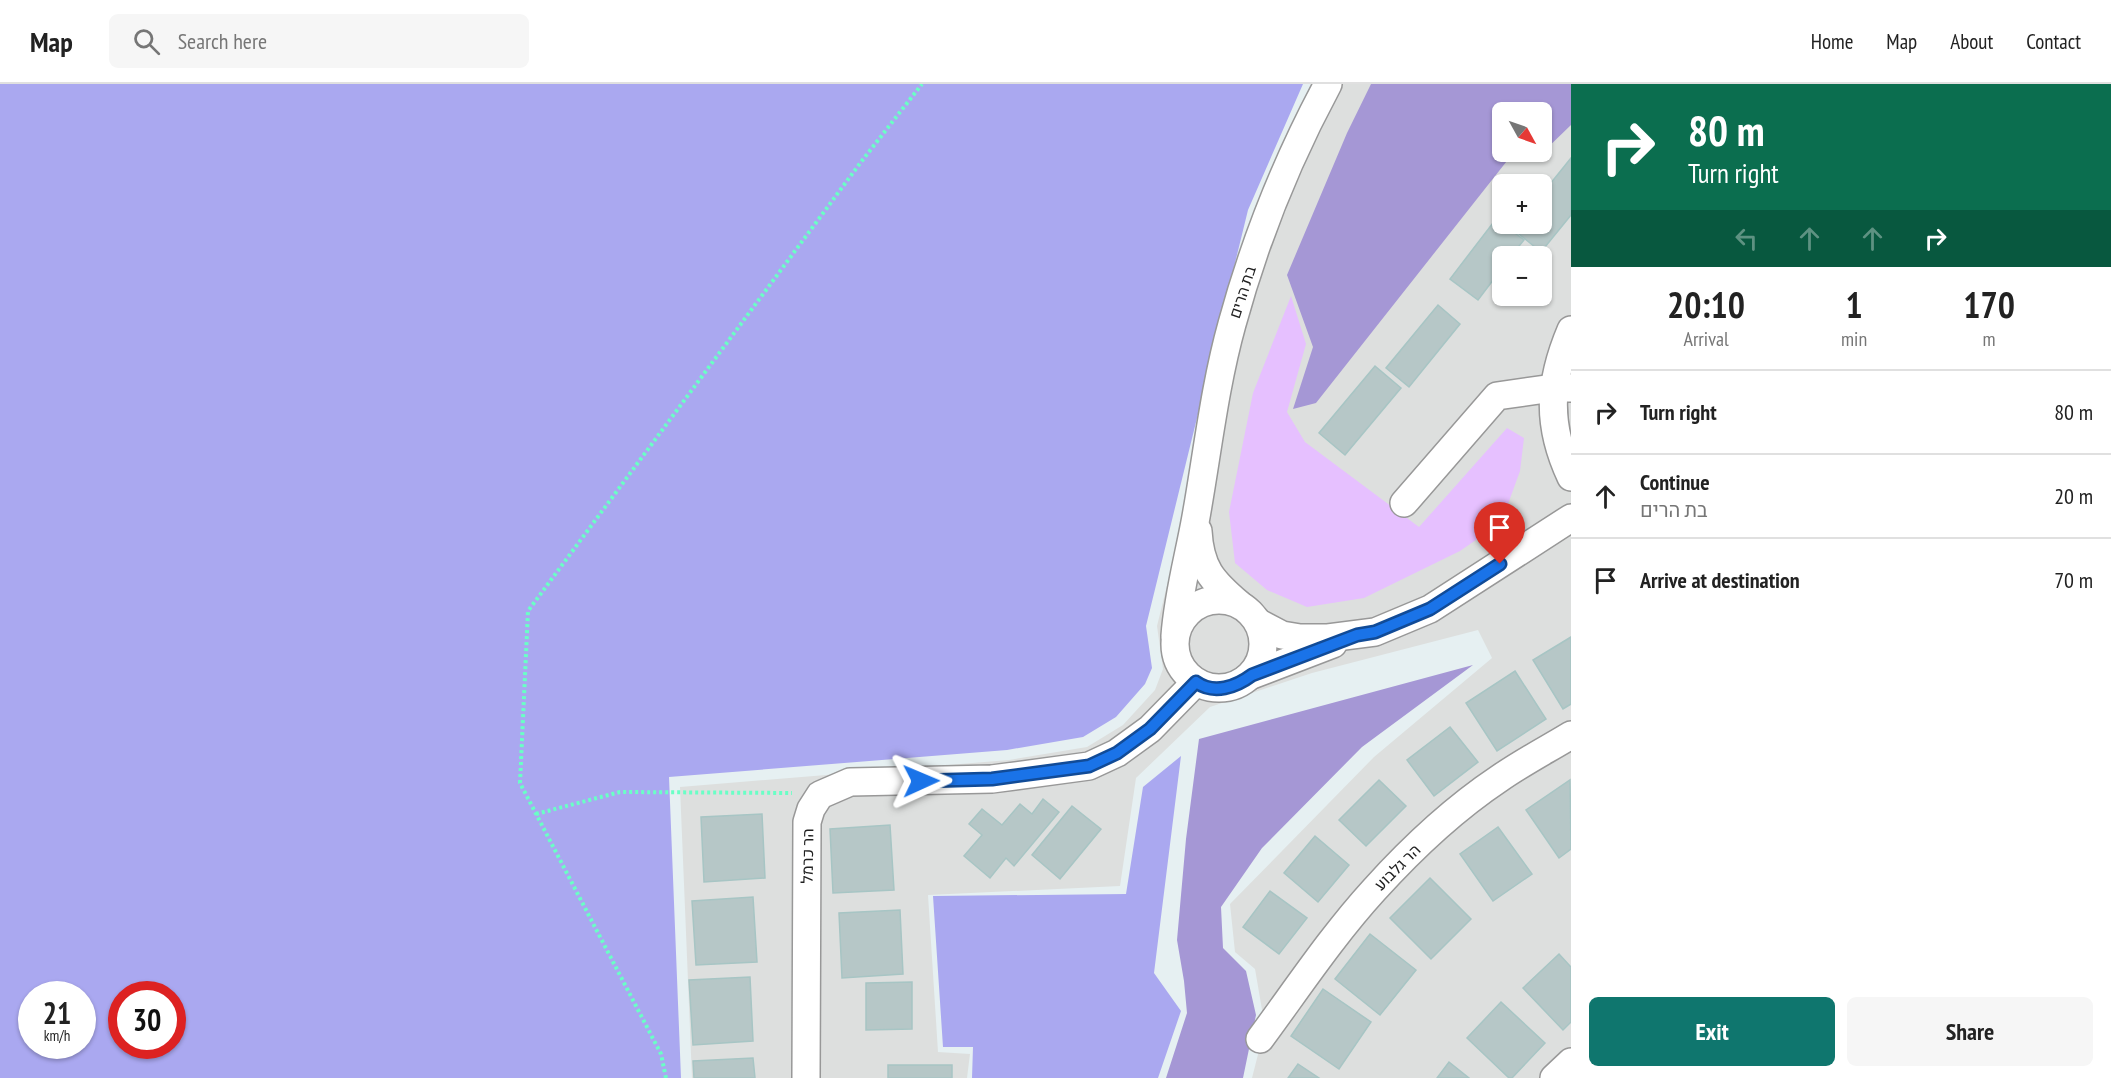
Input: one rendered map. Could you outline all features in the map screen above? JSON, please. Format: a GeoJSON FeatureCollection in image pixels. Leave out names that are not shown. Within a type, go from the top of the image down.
{"type":"FeatureCollection","features":[{"type":"Feature","properties":{"kind":"street","name":"בת הרים"},"geometry":{"type":"LineString","coordinates":[[1175,636],[1177,611],[1197,513],[1217,391],[1232,324],[1268,214],[1299,138],[1328,84]]}},
{"type":"Feature","properties":{"kind":"street"},"geometry":{"type":"LineString","coordinates":[[1571,330],[1561,354],[1562,388],[1555,427],[1564,463],[1571,477]]}},
{"type":"Feature","properties":{"kind":"street"},"geometry":{"type":"LineString","coordinates":[[1404,503],[1497,396],[1562,388]]}},
{"type":"Feature","properties":{"kind":"street","name":"בת הרים"},"geometry":{"type":"LineString","coordinates":[[1197,513],[1198,544],[1204,565],[1213,582],[1239,604]]}},
{"type":"Feature","properties":{"kind":"street"},"geometry":{"type":"LineString","coordinates":[[1259,623],[1282,635],[1300,639],[1375,632],[1430,609],[1571,518]]}},
{"type":"Feature","properties":{"kind":"street"},"geometry":{"type":"LineString","coordinates":[[1213,600],[1227,600],[1251,612],[1259,623],[1264,650],[1260,663],[1252,675],[1241,684],[1214,689],[1189,678],[1180,666],[1175,653],[1175,636],[1179,624],[1199,604],[1213,600]]}},
{"type":"Feature","properties":{"kind":"street"},"geometry":{"type":"LineString","coordinates":[[1252,675],[1357,635]]}},
{"type":"Feature","properties":{"kind":"street"},"geometry":{"type":"LineString","coordinates":[[820,795],[850,782],[992,779],[1089,766],[1117,753],[1150,729],[1196,682]]}},
{"type":"Feature","properties":{"kind":"street","name":"הר גלבוע"},"geometry":{"type":"LineString","coordinates":[[1260,1039],[1346,924],[1374,890],[1415,848],[1451,816],[1500,778],[1571,735]]}},
{"type":"Feature","properties":{"kind":"street","name":"הר כרמל"},"geometry":{"type":"LineString","coordinates":[[806,1078],[807,822],[811,809],[820,795]]}},
{"type":"Feature","properties":{"kind":"street"},"geometry":{"type":"LineString","coordinates":[[1554,1078],[1571,1062]]}},
{"type":"Feature","properties":{"kind":"path"},"geometry":{"type":"LineString","coordinates":[[666,1078],[661,1054],[520,783],[528,611],[861,162],[922,84]]}},
{"type":"Feature","properties":{"kind":"path"},"geometry":{"type":"LineString","coordinates":[[536,814],[620,792],[820,795]]}},
{"type":"Feature","properties":{"kind":"shaded area"},"geometry":{"type":"Polygon","coordinates":[[[0,84],[1303,84],[1248,210],[1146,626],[1152,668],[1145,684],[1116,717],[1083,737],[1007,750],[669,777],[681,1078],[0,1078],[0,84]]]}},
{"type":"Feature","properties":{"kind":"shaded area"},"geometry":{"type":"Polygon","coordinates":[[[1315,84],[1571,84],[1571,1078],[1252,1078],[1265,1027],[1255,969],[1235,952],[1230,904],[1374,757],[1492,658],[1478,630],[1312,673],[1210,707],[1136,778],[1120,886],[928,895],[938,1052],[970,1054],[967,1078],[692,1078],[680,787],[1009,760],[1087,747],[1123,725],[1155,690],[1163,669],[1157,626],[1259,213],[1315,84]]]}},
{"type":"Feature","properties":{"kind":"shaded area"},"geometry":{"type":"Polygon","coordinates":[[[1371,84],[1571,84],[1571,125],[1552,143],[1552,102],[1492,102],[1492,162],[1506,162],[1497,174],[1492,174],[1492,180],[1316,403],[1293,409],[1313,347],[1287,275],[1347,133],[1371,84]]]}},
{"type":"Feature","properties":{"kind":"shaded area"},"geometry":{"type":"Polygon","coordinates":[[[1291,296],[1306,344],[1287,412],[1305,442],[1419,527],[1507,428],[1524,438],[1520,471],[1508,504],[1486,533],[1460,551],[1364,598],[1307,607],[1267,590],[1235,563],[1229,512],[1253,393],[1291,296]]]}},
{"type":"Feature","properties":{"kind":"shaded area"},"geometry":{"type":"Polygon","coordinates":[[[1473,665],[1362,747],[1262,848],[1221,907],[1223,948],[1246,971],[1256,1015],[1243,1078],[1166,1078],[1187,1013],[1177,940],[1186,839],[1199,739],[1473,665]]]}},
{"type":"Feature","properties":{"kind":"shaded area"},"geometry":{"type":"Polygon","coordinates":[[[1181,756],[1154,973],[1181,1011],[1158,1078],[972,1078],[973,1047],[943,1047],[933,896],[1126,894],[1143,787],[1181,756]]]}},
{"type":"Feature","properties":{"kind":"building"},"geometry":{"type":"Polygon","coordinates":[[[1571,158],[1571,215],[1546,246],[1534,246],[1519,234],[1552,234],[1552,182],[1571,158]]]}},
{"type":"Feature","properties":{"kind":"building"},"geometry":{"type":"Polygon","coordinates":[[[1492,224],[1492,234],[1516,234],[1524,240],[1519,246],[1492,246],[1492,282],[1478,300],[1450,279],[1492,224]]]}},
{"type":"Feature","properties":{"kind":"building"},"geometry":{"type":"Polygon","coordinates":[[[1438,305],[1460,324],[1409,387],[1386,368],[1438,305]]]}},
{"type":"Feature","properties":{"kind":"building"},"geometry":{"type":"Polygon","coordinates":[[[1375,366],[1401,388],[1345,455],[1319,433],[1375,366]]]}},
{"type":"Feature","properties":{"kind":"building"},"geometry":{"type":"Polygon","coordinates":[[[1571,637],[1571,704],[1563,709],[1533,660],[1571,637]]]}},
{"type":"Feature","properties":{"kind":"building"},"geometry":{"type":"Polygon","coordinates":[[[1515,671],[1546,719],[1497,751],[1466,703],[1515,671]]]}},
{"type":"Feature","properties":{"kind":"building"},"geometry":{"type":"Polygon","coordinates":[[[1450,727],[1478,762],[1434,796],[1407,760],[1450,727]]]}},
{"type":"Feature","properties":{"kind":"building"},"geometry":{"type":"Polygon","coordinates":[[[1379,780],[1406,806],[1366,846],[1339,820],[1379,780]]]}},
{"type":"Feature","properties":{"kind":"building"},"geometry":{"type":"Polygon","coordinates":[[[1570,780],[1571,849],[1559,858],[1526,810],[1570,780]]]}},
{"type":"Feature","properties":{"kind":"building"},"geometry":{"type":"Polygon","coordinates":[[[1043,799],[1059,812],[1014,866],[1006,858],[990,878],[964,856],[982,835],[969,824],[982,809],[1002,825],[1020,804],[1032,814],[1043,799]]]}},
{"type":"Feature","properties":{"kind":"building"},"geometry":{"type":"Polygon","coordinates":[[[1072,806],[1101,829],[1060,879],[1032,855],[1072,806]]]}},
{"type":"Feature","properties":{"kind":"building"},"geometry":{"type":"Polygon","coordinates":[[[762,814],[765,878],[704,882],[701,817],[762,814]]]}},
{"type":"Feature","properties":{"kind":"building"},"geometry":{"type":"Polygon","coordinates":[[[890,825],[894,890],[833,893],[830,829],[890,825]]]}},
{"type":"Feature","properties":{"kind":"building"},"geometry":{"type":"Polygon","coordinates":[[[1498,827],[1532,874],[1493,901],[1460,854],[1498,827]]]}},
{"type":"Feature","properties":{"kind":"building"},"geometry":{"type":"Polygon","coordinates":[[[1315,836],[1349,865],[1318,902],[1284,873],[1315,836]]]}},
{"type":"Feature","properties":{"kind":"building"},"geometry":{"type":"Polygon","coordinates":[[[1430,878],[1471,919],[1431,959],[1390,918],[1430,878]]]}},
{"type":"Feature","properties":{"kind":"building"},"geometry":{"type":"Polygon","coordinates":[[[1270,891],[1307,918],[1279,954],[1243,927],[1270,891]]]}},
{"type":"Feature","properties":{"kind":"building"},"geometry":{"type":"Polygon","coordinates":[[[753,897],[757,962],[696,965],[692,901],[753,897]]]}},
{"type":"Feature","properties":{"kind":"building"},"geometry":{"type":"Polygon","coordinates":[[[900,910],[903,974],[842,978],[839,913],[900,910]]]}},
{"type":"Feature","properties":{"kind":"building"},"geometry":{"type":"Polygon","coordinates":[[[1370,934],[1416,970],[1380,1015],[1335,979],[1370,934]]]}},
{"type":"Feature","properties":{"kind":"building"},"geometry":{"type":"Polygon","coordinates":[[[1559,954],[1571,967],[1571,1022],[1563,1030],[1523,988],[1559,954]]]}},
{"type":"Feature","properties":{"kind":"building"},"geometry":{"type":"Polygon","coordinates":[[[750,977],[753,1041],[693,1045],[689,980],[750,977]]]}},
{"type":"Feature","properties":{"kind":"building"},"geometry":{"type":"Polygon","coordinates":[[[912,982],[912,1029],[866,1030],[866,983],[912,982]]]}},
{"type":"Feature","properties":{"kind":"building"},"geometry":{"type":"Polygon","coordinates":[[[1323,989],[1371,1022],[1339,1069],[1291,1036],[1323,989]]]}},
{"type":"Feature","properties":{"kind":"building"},"geometry":{"type":"Polygon","coordinates":[[[1501,1002],[1545,1043],[1512,1078],[1509,1078],[1467,1038],[1501,1002]]]}},
{"type":"Feature","properties":{"kind":"building"},"geometry":{"type":"Polygon","coordinates":[[[753,1058],[755,1078],[694,1078],[693,1061],[753,1058]]]}},
{"type":"Feature","properties":{"kind":"building"},"geometry":{"type":"Polygon","coordinates":[[[1449,1062],[1469,1078],[1437,1078],[1449,1062]]]}},
{"type":"Feature","properties":{"kind":"building"},"geometry":{"type":"Polygon","coordinates":[[[1298,1064],[1319,1078],[1288,1078],[1298,1064]]]}},
{"type":"Feature","properties":{"kind":"building"},"geometry":{"type":"Polygon","coordinates":[[[888,1065],[952,1065],[952,1078],[888,1078],[888,1065]]]}},
{"type":"Feature","properties":{"kind":"route"},"geometry":{"type":"LineString","coordinates":[[921,781],[992,779],[1089,766],[1117,753],[1150,729],[1196,682],[1214,689],[1228,688],[1241,684],[1252,675],[1357,635],[1375,632],[1430,609],[1500,564]]}}]}
